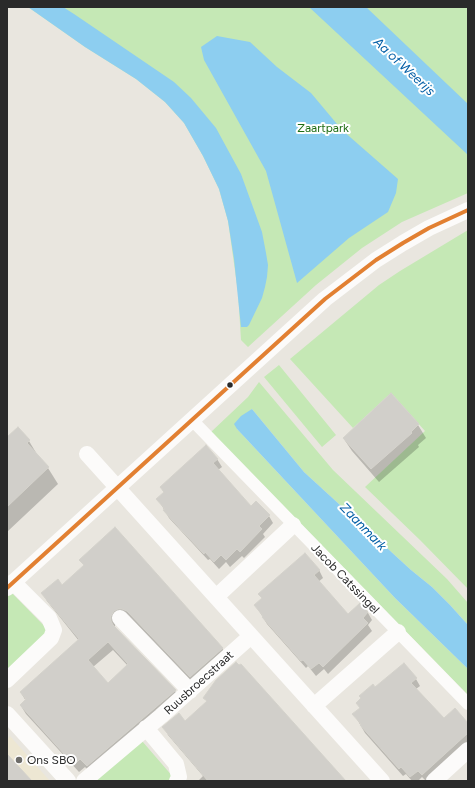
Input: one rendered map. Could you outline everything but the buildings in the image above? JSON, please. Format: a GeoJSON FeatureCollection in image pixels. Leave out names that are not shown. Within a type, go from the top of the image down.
{"type":"FeatureCollection","features":[{"type":"Feature","properties":{"kind":"street"},"geometry":{"type":"LineString","coordinates":[[7,680],[51,638],[54,630],[49,618],[10,585],[325,299],[376,260],[403,243],[429,228],[468,210]]}},
{"type":"Feature","properties":{"kind":"street","name":"Jacob Catssingel"},"geometry":{"type":"LineString","coordinates":[[192,420],[468,704]]}},
{"type":"Feature","properties":{"kind":"street"},"geometry":{"type":"LineString","coordinates":[[87,454],[314,706],[374,778]]}},
{"type":"Feature","properties":{"kind":"street"},"geometry":{"type":"LineString","coordinates":[[216,597],[293,525]]}},
{"type":"Feature","properties":{"kind":"street"},"geometry":{"type":"LineString","coordinates":[[120,618],[190,691]]}},
{"type":"Feature","properties":{"kind":"street"},"geometry":{"type":"LineString","coordinates":[[314,706],[398,632]]}},
{"type":"Feature","properties":{"kind":"street","name":"Ruusbroecstraat"},"geometry":{"type":"LineString","coordinates":[[84,781],[190,691],[251,636]]}},
{"type":"Feature","properties":{"kind":"street"},"geometry":{"type":"LineString","coordinates":[[7,714],[68,781]]}},
{"type":"Feature","properties":{"kind":"street"},"geometry":{"type":"LineString","coordinates":[[146,728],[176,764],[179,777],[177,781]]}},
{"type":"Feature","properties":{"kind":"street"},"geometry":{"type":"LineString","coordinates":[[434,781],[468,750]]}},
{"type":"Feature","properties":{"kind":"shaded area","name":"Ons SBO"},"geometry":{"type":"Polygon","coordinates":[[[10,736],[50,781],[7,781],[7,740],[10,736]]]}},
{"type":"Feature","properties":{"kind":"green space","name":"Zaartpark"},"geometry":{"type":"Polygon","coordinates":[[[28,7],[468,7],[468,193],[402,222],[362,248],[316,285],[248,347],[241,340],[238,292],[228,221],[219,189],[203,156],[184,123],[165,102],[136,79],[85,47],[28,7]]]}},
{"type":"Feature","properties":{"kind":"green space"},"geometry":{"type":"Polygon","coordinates":[[[468,230],[468,589],[365,487],[425,431],[391,393],[353,428],[290,359],[379,285],[468,230]]]}},
{"type":"Feature","properties":{"kind":"green space"},"geometry":{"type":"Polygon","coordinates":[[[279,365],[336,435],[322,447],[264,377],[279,365]]]}},
{"type":"Feature","properties":{"kind":"green space"},"geometry":{"type":"Polygon","coordinates":[[[259,382],[333,470],[447,579],[468,603],[468,625],[432,587],[411,570],[304,472],[252,409],[237,429],[395,598],[468,669],[468,695],[211,432],[248,397],[259,382]]]}},
{"type":"Feature","properties":{"kind":"green space"},"geometry":{"type":"Polygon","coordinates":[[[12,593],[54,636],[7,678],[7,597],[12,593]]]}},
{"type":"Feature","properties":{"kind":"green space"},"geometry":{"type":"Polygon","coordinates":[[[142,741],[174,778],[171,781],[93,781],[142,741]]]}},
{"type":"Feature","properties":{"kind":"water"},"geometry":{"type":"Polygon","coordinates":[[[28,7],[63,7],[74,14],[174,82],[191,98],[216,128],[241,174],[262,232],[268,265],[262,298],[247,327],[241,327],[234,259],[228,221],[219,189],[203,156],[184,123],[165,102],[136,79],[85,47],[28,7]]]}},
{"type":"Feature","properties":{"kind":"water","name":"Aa of Weerijs"},"geometry":{"type":"Polygon","coordinates":[[[309,7],[366,7],[468,104],[468,155],[309,7]]]}},
{"type":"Feature","properties":{"kind":"water"},"geometry":{"type":"Polygon","coordinates":[[[217,36],[250,42],[277,67],[311,93],[342,130],[398,179],[396,193],[388,212],[349,238],[297,283],[266,171],[204,60],[201,47],[217,36]]]}},
{"type":"Feature","properties":{"kind":"water","name":"Zaanmark"},"geometry":{"type":"Polygon","coordinates":[[[252,409],[304,472],[411,570],[432,587],[468,625],[468,669],[395,598],[237,429],[234,424],[241,416],[252,409]]]}},
{"type":"Feature","properties":{"kind":"transit line"},"geometry":{"type":"LineString","coordinates":[[7,588],[325,299],[376,260],[403,243],[429,228],[468,210]]}},
{"type":"Feature","properties":{"kind":"place","name":"Ons SBO"},"geometry":{"type":"Point","coordinates":[19,760]}}]}
